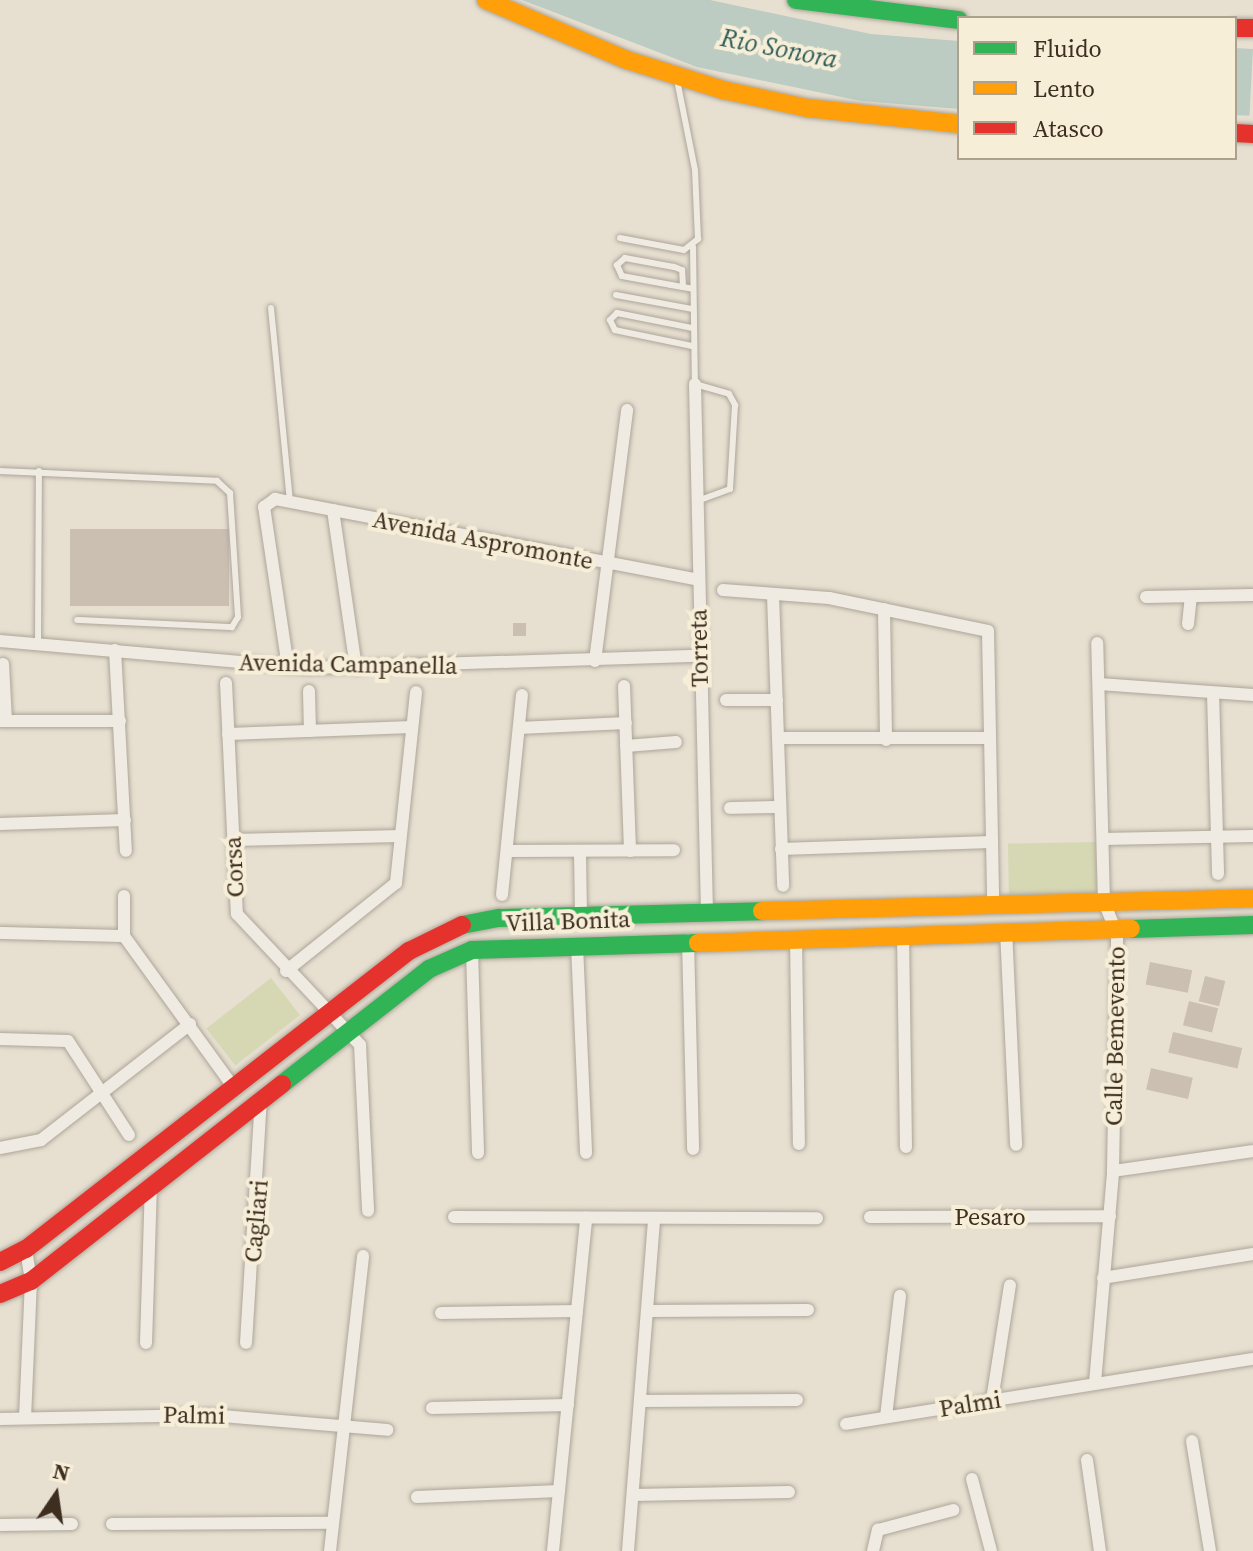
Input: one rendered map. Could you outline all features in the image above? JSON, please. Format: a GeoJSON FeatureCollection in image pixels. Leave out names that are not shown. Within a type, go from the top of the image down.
{"type":"FeatureCollection","features":[{"type":"Feature","properties":{"kind":"street"},"geometry":{"type":"LineString","coordinates":[[486,0],[676,75],[807,108],[957,124]]}},
{"type":"Feature","properties":{"kind":"street"},"geometry":{"type":"LineString","coordinates":[[796,0],[957,20]]}},
{"type":"Feature","properties":{"kind":"street","name":"Torreta"},"geometry":{"type":"LineString","coordinates":[[695,384],[698,656],[707,911]]}},
{"type":"Feature","properties":{"kind":"street"},"geometry":{"type":"LineString","coordinates":[[595,661],[627,410]]}},
{"type":"Feature","properties":{"kind":"street","name":"Avenida Aspromonte"},"geometry":{"type":"LineString","coordinates":[[288,667],[268,501],[290,502],[698,580]]}},
{"type":"Feature","properties":{"kind":"street"},"geometry":{"type":"LineString","coordinates":[[333,510],[356,668]]}},
{"type":"Feature","properties":{"kind":"street"},"geometry":{"type":"LineString","coordinates":[[723,590],[884,609],[988,631],[993,903]]}},
{"type":"Feature","properties":{"kind":"street"},"geometry":{"type":"LineString","coordinates":[[773,595],[783,886]]}},
{"type":"Feature","properties":{"kind":"street"},"geometry":{"type":"LineString","coordinates":[[1146,597],[1253,595]]}},
{"type":"Feature","properties":{"kind":"street"},"geometry":{"type":"LineString","coordinates":[[1188,624],[1191,596]]}},
{"type":"Feature","properties":{"kind":"street"},"geometry":{"type":"LineString","coordinates":[[884,609],[886,740]]}},
{"type":"Feature","properties":{"kind":"street","name":"Avenida Campanella"},"geometry":{"type":"LineString","coordinates":[[0,641],[288,667],[356,668],[698,656]]}},
{"type":"Feature","properties":{"kind":"street","name":"Calle Bemevento"},"geometry":{"type":"LineString","coordinates":[[1095,1383],[1113,1171],[1115,927],[1104,902],[1097,643]]}},
{"type":"Feature","properties":{"kind":"street"},"geometry":{"type":"LineString","coordinates":[[115,650],[126,851]]}},
{"type":"Feature","properties":{"kind":"street"},"geometry":{"type":"LineString","coordinates":[[3,664],[3,721],[120,721]]}},
{"type":"Feature","properties":{"kind":"street","name":"Corsa"},"geometry":{"type":"LineString","coordinates":[[226,683],[239,919],[286,971],[351,1031]]}},
{"type":"Feature","properties":{"kind":"street"},"geometry":{"type":"LineString","coordinates":[[1099,684],[1253,695]]}},
{"type":"Feature","properties":{"kind":"street"},"geometry":{"type":"LineString","coordinates":[[624,686],[630,851]]}},
{"type":"Feature","properties":{"kind":"street"},"geometry":{"type":"LineString","coordinates":[[309,691],[310,731]]}},
{"type":"Feature","properties":{"kind":"street"},"geometry":{"type":"LineString","coordinates":[[286,971],[393,886],[416,692]]}},
{"type":"Feature","properties":{"kind":"street"},"geometry":{"type":"LineString","coordinates":[[1213,693],[1218,874]]}},
{"type":"Feature","properties":{"kind":"street"},"geometry":{"type":"LineString","coordinates":[[502,895],[522,695]]}},
{"type":"Feature","properties":{"kind":"street"},"geometry":{"type":"LineString","coordinates":[[726,700],[777,700]]}},
{"type":"Feature","properties":{"kind":"street"},"geometry":{"type":"LineString","coordinates":[[519,728],[626,723]]}},
{"type":"Feature","properties":{"kind":"street"},"geometry":{"type":"LineString","coordinates":[[228,734],[412,727]]}},
{"type":"Feature","properties":{"kind":"street"},"geometry":{"type":"LineString","coordinates":[[780,738],[989,738]]}},
{"type":"Feature","properties":{"kind":"street"},"geometry":{"type":"LineString","coordinates":[[626,746],[676,742]]}},
{"type":"Feature","properties":{"kind":"street"},"geometry":{"type":"LineString","coordinates":[[730,808],[779,807]]}},
{"type":"Feature","properties":{"kind":"street"},"geometry":{"type":"LineString","coordinates":[[0,824],[125,820]]}},
{"type":"Feature","properties":{"kind":"street"},"geometry":{"type":"LineString","coordinates":[[233,840],[400,836]]}},
{"type":"Feature","properties":{"kind":"street"},"geometry":{"type":"LineString","coordinates":[[1103,839],[1253,836]]}},
{"type":"Feature","properties":{"kind":"street"},"geometry":{"type":"LineString","coordinates":[[781,849],[991,842]]}},
{"type":"Feature","properties":{"kind":"street"},"geometry":{"type":"LineString","coordinates":[[508,851],[674,850]]}},
{"type":"Feature","properties":{"kind":"street"},"geometry":{"type":"LineString","coordinates":[[580,852],[581,915]]}},
{"type":"Feature","properties":{"kind":"street"},"geometry":{"type":"LineString","coordinates":[[124,896],[124,936],[234,1088]]}},
{"type":"Feature","properties":{"kind":"street","name":"Villa Bonita"},"geometry":{"type":"LineString","coordinates":[[0,1262],[26,1249],[331,1011],[449,929],[499,918],[1253,898]]}},
{"type":"Feature","properties":{"kind":"street","name":"Villa Bonita"},"geometry":{"type":"LineString","coordinates":[[0,1294],[31,1281],[429,969],[472,950],[903,933],[1253,925]]}},
{"type":"Feature","properties":{"kind":"street"},"geometry":{"type":"LineString","coordinates":[[1006,930],[1016,1145]]}},
{"type":"Feature","properties":{"kind":"street"},"geometry":{"type":"LineString","coordinates":[[0,933],[124,936]]}},
{"type":"Feature","properties":{"kind":"street"},"geometry":{"type":"LineString","coordinates":[[903,933],[906,1147]]}},
{"type":"Feature","properties":{"kind":"street"},"geometry":{"type":"LineString","coordinates":[[796,937],[799,1144]]}},
{"type":"Feature","properties":{"kind":"street"},"geometry":{"type":"LineString","coordinates":[[688,940],[693,1149]]}},
{"type":"Feature","properties":{"kind":"street"},"geometry":{"type":"LineString","coordinates":[[577,945],[586,1153]]}},
{"type":"Feature","properties":{"kind":"street"},"geometry":{"type":"LineString","coordinates":[[472,950],[478,1153]]}},
{"type":"Feature","properties":{"kind":"street"},"geometry":{"type":"LineString","coordinates":[[0,1148],[41,1140],[190,1024]]}},
{"type":"Feature","properties":{"kind":"street"},"geometry":{"type":"LineString","coordinates":[[351,1031],[365,1059],[368,1211]]}},
{"type":"Feature","properties":{"kind":"street"},"geometry":{"type":"LineString","coordinates":[[0,1039],[61,1038],[129,1135]]}},
{"type":"Feature","properties":{"kind":"street","name":"Cagliari"},"geometry":{"type":"LineString","coordinates":[[246,1343],[261,1099]]}},
{"type":"Feature","properties":{"kind":"street"},"geometry":{"type":"LineString","coordinates":[[1113,1171],[1253,1151]]}},
{"type":"Feature","properties":{"kind":"street"},"geometry":{"type":"LineString","coordinates":[[146,1343],[151,1188]]}},
{"type":"Feature","properties":{"kind":"street","name":"Pesaro"},"geometry":{"type":"LineString","coordinates":[[870,1217],[1110,1216]]}},
{"type":"Feature","properties":{"kind":"street"},"geometry":{"type":"LineString","coordinates":[[454,1217],[817,1218]]}},
{"type":"Feature","properties":{"kind":"street"},"geometry":{"type":"LineString","coordinates":[[553,1551],[586,1218]]}},
{"type":"Feature","properties":{"kind":"street"},"geometry":{"type":"LineString","coordinates":[[628,1551],[654,1219]]}},
{"type":"Feature","properties":{"kind":"street"},"geometry":{"type":"LineString","coordinates":[[25,1418],[31,1281],[26,1249]]}},
{"type":"Feature","properties":{"kind":"street"},"geometry":{"type":"LineString","coordinates":[[1103,1278],[1253,1254]]}},
{"type":"Feature","properties":{"kind":"street"},"geometry":{"type":"LineString","coordinates":[[330,1551],[363,1256]]}},
{"type":"Feature","properties":{"kind":"street"},"geometry":{"type":"LineString","coordinates":[[992,1400],[1010,1285]]}},
{"type":"Feature","properties":{"kind":"street"},"geometry":{"type":"LineString","coordinates":[[886,1417],[900,1296]]}},
{"type":"Feature","properties":{"kind":"street"},"geometry":{"type":"LineString","coordinates":[[647,1311],[808,1310]]}},
{"type":"Feature","properties":{"kind":"street"},"geometry":{"type":"LineString","coordinates":[[441,1313],[577,1311]]}},
{"type":"Feature","properties":{"kind":"street","name":"Palmi"},"geometry":{"type":"LineString","coordinates":[[846,1424],[1253,1359]]}},
{"type":"Feature","properties":{"kind":"street"},"geometry":{"type":"LineString","coordinates":[[640,1401],[797,1400]]}},
{"type":"Feature","properties":{"kind":"street"},"geometry":{"type":"LineString","coordinates":[[432,1408],[568,1405]]}},
{"type":"Feature","properties":{"kind":"street","name":"Palmi"},"geometry":{"type":"LineString","coordinates":[[0,1419],[210,1415],[387,1430]]}},
{"type":"Feature","properties":{"kind":"street"},"geometry":{"type":"LineString","coordinates":[[1192,1441],[1210,1551]]}},
{"type":"Feature","properties":{"kind":"street"},"geometry":{"type":"LineString","coordinates":[[1087,1460],[1100,1551]]}},
{"type":"Feature","properties":{"kind":"street"},"geometry":{"type":"LineString","coordinates":[[972,1479],[991,1551]]}},
{"type":"Feature","properties":{"kind":"street"},"geometry":{"type":"LineString","coordinates":[[417,1497],[559,1491]]}},
{"type":"Feature","properties":{"kind":"street"},"geometry":{"type":"LineString","coordinates":[[633,1495],[789,1492]]}},
{"type":"Feature","properties":{"kind":"street"},"geometry":{"type":"LineString","coordinates":[[873,1551],[878,1530],[953,1510]]}},
{"type":"Feature","properties":{"kind":"street"},"geometry":{"type":"LineString","coordinates":[[112,1524],[332,1523]]}},
{"type":"Feature","properties":{"kind":"street"},"geometry":{"type":"LineString","coordinates":[[0,1525],[72,1524]]}},
{"type":"Feature","properties":{"kind":"lane"},"geometry":{"type":"LineString","coordinates":[[676,75],[695,170],[692,309],[695,384],[729,394],[735,405],[730,489],[697,501]]}},
{"type":"Feature","properties":{"kind":"lane"},"geometry":{"type":"LineString","coordinates":[[620,238],[693,247]]}},
{"type":"Feature","properties":{"kind":"lane"},"geometry":{"type":"LineString","coordinates":[[683,287],[682,270],[674,267],[625,258],[617,265],[622,276],[693,289]]}},
{"type":"Feature","properties":{"kind":"lane"},"geometry":{"type":"LineString","coordinates":[[616,295],[692,309]]}},
{"type":"Feature","properties":{"kind":"lane"},"geometry":{"type":"LineString","coordinates":[[271,308],[290,502]]}},
{"type":"Feature","properties":{"kind":"lane"},"geometry":{"type":"LineString","coordinates":[[692,328],[617,313],[610,320],[615,330],[692,346]]}},
{"type":"Feature","properties":{"kind":"lane"},"geometry":{"type":"LineString","coordinates":[[0,471],[217,481],[230,493],[238,617],[232,627],[77,620]]}},
{"type":"Feature","properties":{"kind":"lane"},"geometry":{"type":"LineString","coordinates":[[38,644],[39,471]]}},
{"type":"Feature","properties":{"kind":"green space"},"geometry":{"type":"Polygon","coordinates":[[[1096,842],[1097,894],[1009,896],[1008,844],[1096,842]]]}},
{"type":"Feature","properties":{"kind":"green space"},"geometry":{"type":"Polygon","coordinates":[[[271,978],[300,1015],[235,1066],[206,1028],[271,978]]]}},
{"type":"Feature","properties":{"kind":"water","name":"Rio Sonora"},"geometry":{"type":"Polygon","coordinates":[[[522,0],[710,0],[871,34],[957,41],[957,109],[861,101],[697,67],[522,0]]]}},
{"type":"Feature","properties":{"kind":"water"},"geometry":{"type":"Polygon","coordinates":[[[1237,48],[1253,49],[1249,116],[1237,115],[1237,48]]]}},
{"type":"Feature","properties":{"kind":"building"},"geometry":{"type":"Polygon","coordinates":[[[70,529],[229,529],[229,606],[70,606],[70,529]]]}},
{"type":"Feature","properties":{"kind":"building"},"geometry":{"type":"Polygon","coordinates":[[[513,623],[526,623],[526,636],[513,636],[513,623]]]}},
{"type":"Feature","properties":{"kind":"building"},"geometry":{"type":"Polygon","coordinates":[[[1150,962],[1192,970],[1188,993],[1146,985],[1150,962]]]}},
{"type":"Feature","properties":{"kind":"building"},"geometry":{"type":"Polygon","coordinates":[[[1205,976],[1225,981],[1219,1006],[1199,1001],[1205,976]]]}},
{"type":"Feature","properties":{"kind":"building"},"geometry":{"type":"Polygon","coordinates":[[[1189,1001],[1218,1008],[1212,1033],[1183,1025],[1189,1001]]]}},
{"type":"Feature","properties":{"kind":"building"},"geometry":{"type":"Polygon","coordinates":[[[1173,1032],[1242,1048],[1237,1068],[1168,1052],[1173,1032]]]}},
{"type":"Feature","properties":{"kind":"building"},"geometry":{"type":"Polygon","coordinates":[[[1151,1068],[1193,1078],[1188,1099],[1146,1089],[1151,1068]]]}},
{"type":"Feature","properties":{"kind":"traffic: fast"},"geometry":{"type":"LineString","coordinates":[[796,0],[957,20]]}},
{"type":"Feature","properties":{"kind":"traffic: fast"},"geometry":{"type":"LineString","coordinates":[[462,925],[499,918],[762,911]]}},
{"type":"Feature","properties":{"kind":"traffic: fast"},"geometry":{"type":"LineString","coordinates":[[1131,929],[1253,925]]}},
{"type":"Feature","properties":{"kind":"traffic: fast"},"geometry":{"type":"LineString","coordinates":[[282,1084],[429,969],[472,950],[698,943]]}},
{"type":"Feature","properties":{"kind":"traffic: slow"},"geometry":{"type":"LineString","coordinates":[[486,0],[627,60],[723,90],[807,108],[957,124]]}},
{"type":"Feature","properties":{"kind":"traffic: slow"},"geometry":{"type":"LineString","coordinates":[[762,911],[1253,898]]}},
{"type":"Feature","properties":{"kind":"traffic: slow"},"geometry":{"type":"LineString","coordinates":[[698,943],[1131,929]]}},
{"type":"Feature","properties":{"kind":"traffic: jam"},"geometry":{"type":"LineString","coordinates":[[1237,28],[1253,28]]}},
{"type":"Feature","properties":{"kind":"traffic: jam"},"geometry":{"type":"LineString","coordinates":[[1237,133],[1253,134]]}},
{"type":"Feature","properties":{"kind":"traffic: jam"},"geometry":{"type":"LineString","coordinates":[[0,1262],[26,1249],[409,951],[462,925]]}},
{"type":"Feature","properties":{"kind":"traffic: jam"},"geometry":{"type":"LineString","coordinates":[[0,1294],[31,1281],[282,1084]]}}]}
